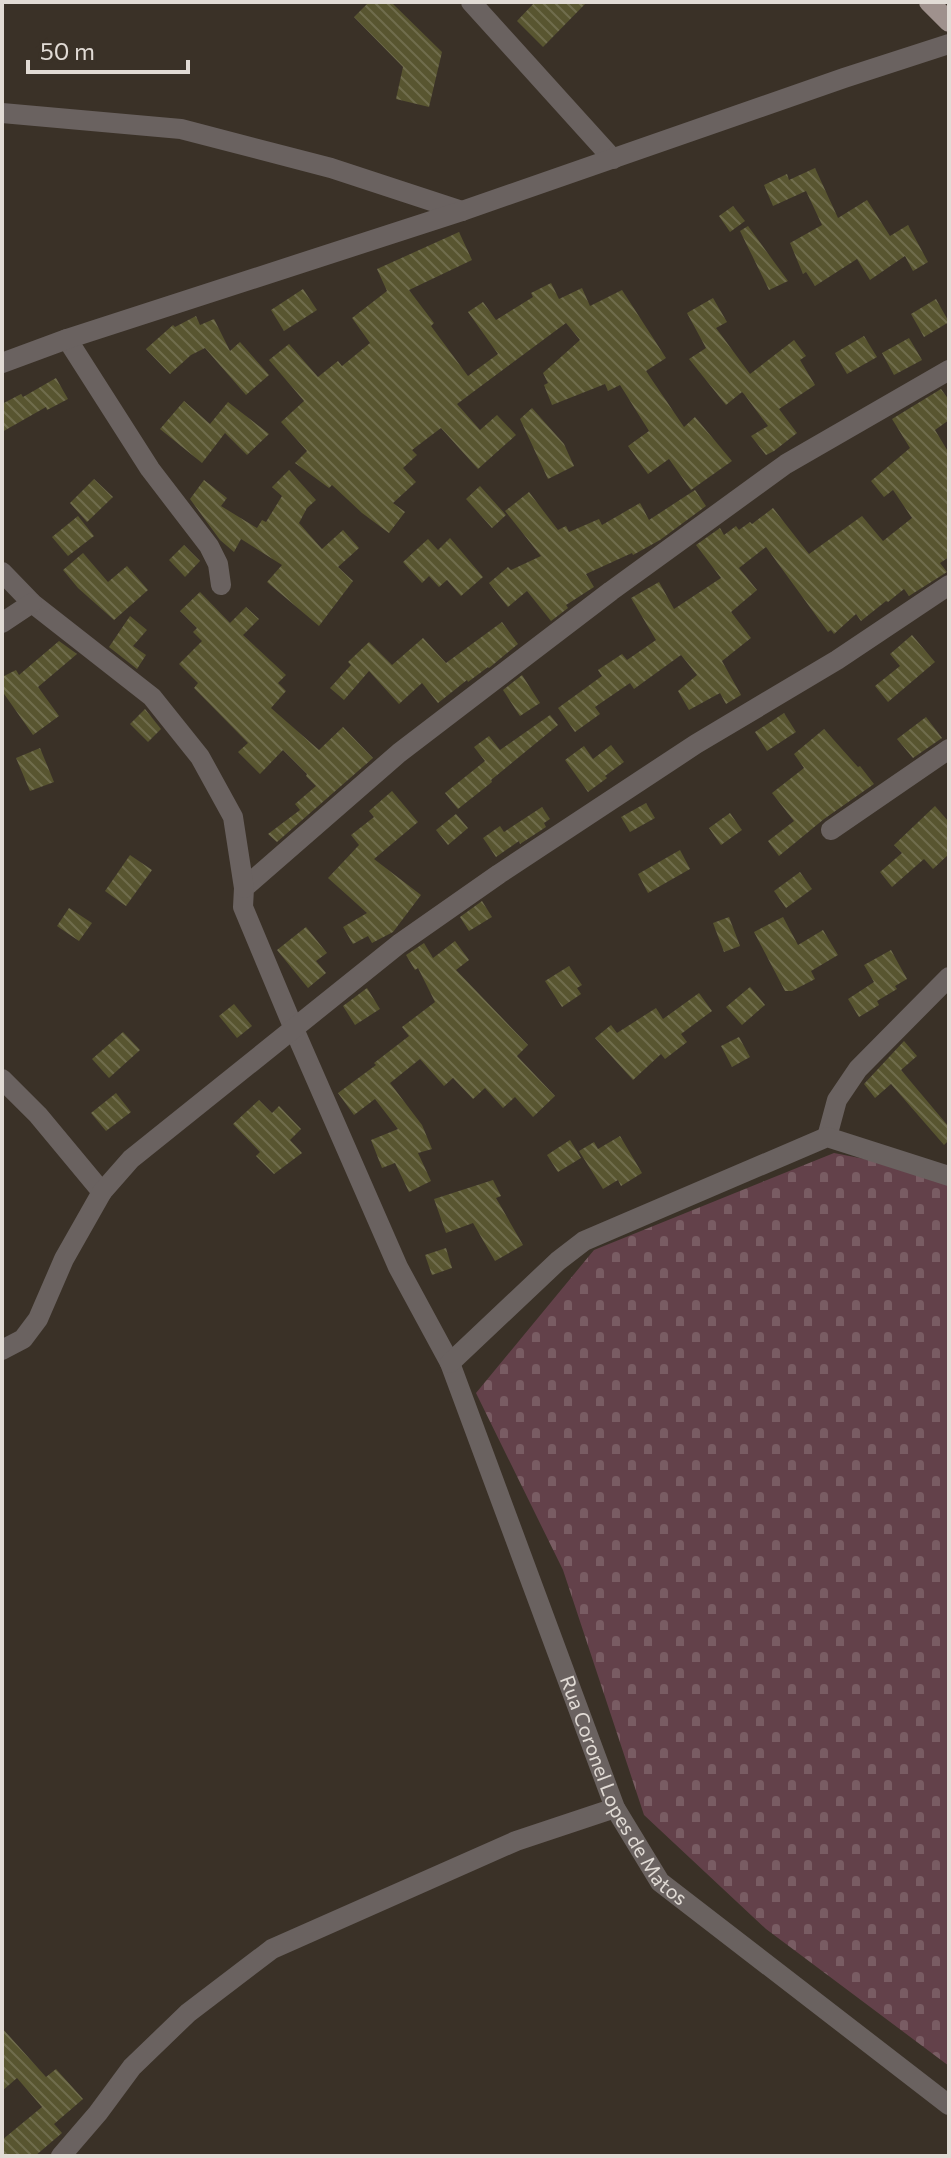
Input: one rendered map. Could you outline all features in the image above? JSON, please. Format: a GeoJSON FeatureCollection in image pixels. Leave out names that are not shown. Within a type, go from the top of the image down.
{"type":"FeatureCollection","features":[{"type":"Feature","properties":{"kind":"main road"},"geometry":{"type":"LineString","coordinates":[[929,2],[949,22]]}},
{"type":"Feature","properties":{"kind":"street"},"geometry":{"type":"LineString","coordinates":[[471,2],[613,159]]}},
{"type":"Feature","properties":{"kind":"street"},"geometry":{"type":"LineString","coordinates":[[2,363],[462,211],[949,44]]}},
{"type":"Feature","properties":{"kind":"street"},"geometry":{"type":"LineString","coordinates":[[2,113],[181,129],[331,168],[462,211]]}},
{"type":"Feature","properties":{"kind":"street"},"geometry":{"type":"LineString","coordinates":[[67,339],[150,469],[209,546],[218,564],[221,585]]}},
{"type":"Feature","properties":{"kind":"street"},"geometry":{"type":"LineString","coordinates":[[244,888],[399,753],[611,591],[786,464],[949,370]]}},
{"type":"Feature","properties":{"kind":"street","name":"Rua Coronel Lopes de Matos"},"geometry":{"type":"LineString","coordinates":[[2,572],[32,603],[152,697],[200,757],[233,817],[244,888],[243,907],[398,1267],[450,1363],[615,1808],[660,1882],[949,2105]]}},
{"type":"Feature","properties":{"kind":"street"},"geometry":{"type":"LineString","coordinates":[[2,1350],[23,1339],[38,1319],[64,1259],[102,1192],[131,1159],[399,944],[696,744],[837,660],[949,585]]}},
{"type":"Feature","properties":{"kind":"street"},"geometry":{"type":"LineString","coordinates":[[2,623],[32,603]]}},
{"type":"Feature","properties":{"kind":"street"},"geometry":{"type":"LineString","coordinates":[[831,830],[949,749]]}},
{"type":"Feature","properties":{"kind":"street"},"geometry":{"type":"LineString","coordinates":[[827,1137],[837,1100],[858,1069],[949,977]]}},
{"type":"Feature","properties":{"kind":"street"},"geometry":{"type":"LineString","coordinates":[[2,1079],[38,1115],[102,1192]]}},
{"type":"Feature","properties":{"kind":"street"},"geometry":{"type":"LineString","coordinates":[[450,1363],[558,1261],[584,1241],[827,1137],[949,1176]]}},
{"type":"Feature","properties":{"kind":"street"},"geometry":{"type":"LineString","coordinates":[[61,2156],[132,2067],[188,2013],[272,1949],[516,1841],[615,1808]]}},
{"type":"Feature","properties":{"kind":"green space"},"geometry":{"type":"Polygon","coordinates":[[[834,1153],[885,1163],[949,1183],[949,2066],[766,1929],[644,1815],[563,1570],[476,1393],[594,1250],[834,1153]]]}},
{"type":"Feature","properties":{"kind":"building"},"geometry":{"type":"Polygon","coordinates":[[[369,2],[391,2],[442,52],[429,107],[396,99],[403,67],[354,17],[369,2]]]}},
{"type":"Feature","properties":{"kind":"building"},"geometry":{"type":"Polygon","coordinates":[[[535,2],[587,2],[543,47],[517,21],[535,2]]]}},
{"type":"Feature","properties":{"kind":"building"},"geometry":{"type":"Polygon","coordinates":[[[815,168],[838,218],[867,200],[890,236],[908,225],[928,262],[913,271],[905,256],[870,280],[857,259],[815,286],[806,272],[803,274],[790,243],[822,225],[806,191],[773,206],[764,185],[787,174],[789,180],[815,168]]]}},
{"type":"Feature","properties":{"kind":"building"},"geometry":{"type":"Polygon","coordinates":[[[733,206],[745,221],[730,232],[719,216],[733,206]]]}},
{"type":"Feature","properties":{"kind":"building"},"geometry":{"type":"Polygon","coordinates":[[[748,226],[788,281],[769,290],[740,231],[748,226]]]}},
{"type":"Feature","properties":{"kind":"building"},"geometry":{"type":"Polygon","coordinates":[[[459,232],[472,260],[409,290],[468,376],[498,354],[468,312],[483,302],[496,320],[533,297],[531,293],[551,283],[559,299],[582,288],[590,306],[622,290],[666,358],[646,371],[684,427],[695,417],[732,461],[691,490],[669,459],[648,474],[628,446],[649,431],[620,385],[608,391],[605,384],[552,405],[543,373],[580,340],[566,323],[457,404],[480,430],[497,415],[516,435],[478,469],[441,428],[412,450],[417,455],[403,468],[416,482],[393,503],[405,512],[389,533],[332,485],[329,488],[295,463],[307,451],[281,422],[304,401],[269,360],[289,344],[318,377],[338,361],[342,366],[370,343],[352,318],[387,291],[377,269],[459,232]]]}},
{"type":"Feature","properties":{"kind":"building"},"geometry":{"type":"Polygon","coordinates":[[[303,289],[317,310],[284,331],[271,310],[303,289]]]}},
{"type":"Feature","properties":{"kind":"building"},"geometry":{"type":"Polygon","coordinates":[[[713,298],[727,322],[716,328],[750,374],[794,340],[806,356],[800,360],[815,385],[779,409],[797,433],[766,455],[751,436],[768,426],[744,394],[742,392],[726,405],[689,359],[706,348],[687,313],[713,298]]]}},
{"type":"Feature","properties":{"kind":"building"},"geometry":{"type":"Polygon","coordinates":[[[936,299],[949,322],[924,337],[911,314],[936,299]]]}},
{"type":"Feature","properties":{"kind":"building"},"geometry":{"type":"Polygon","coordinates":[[[196,316],[200,325],[214,319],[230,351],[240,342],[269,375],[246,395],[205,348],[191,355],[170,374],[146,349],[173,325],[175,327],[196,316]]]}},
{"type":"Feature","properties":{"kind":"building"},"geometry":{"type":"Polygon","coordinates":[[[864,336],[877,357],[847,374],[835,353],[864,336]]]}},
{"type":"Feature","properties":{"kind":"building"},"geometry":{"type":"Polygon","coordinates":[[[909,338],[922,360],[894,375],[882,353],[909,338]]]}},
{"type":"Feature","properties":{"kind":"building"},"geometry":{"type":"Polygon","coordinates":[[[56,378],[68,399],[47,410],[46,407],[2,432],[2,404],[21,394],[23,397],[56,378]]]}},
{"type":"Feature","properties":{"kind":"building"},"geometry":{"type":"Polygon","coordinates":[[[941,389],[949,400],[949,420],[935,430],[949,453],[949,557],[940,563],[947,572],[909,596],[904,589],[861,621],[856,614],[834,634],[831,630],[828,632],[766,547],[739,568],[757,590],[731,612],[751,638],[722,661],[741,695],[726,704],[720,693],[689,710],[678,691],[697,675],[681,655],[634,689],[630,683],[595,707],[600,714],[575,732],[558,708],[602,676],[598,670],[622,654],[627,660],[656,640],[631,598],[659,582],[674,609],[721,578],[696,545],[720,528],[724,535],[736,526],[739,530],[773,508],[809,554],[862,516],[883,541],[912,518],[893,490],[884,497],[871,481],[910,448],[892,419],[941,389]]]}},
{"type":"Feature","properties":{"kind":"building"},"geometry":{"type":"Polygon","coordinates":[[[184,401],[210,424],[228,402],[269,434],[247,455],[225,433],[202,463],[160,429],[184,401]]]}},
{"type":"Feature","properties":{"kind":"building"},"geometry":{"type":"Polygon","coordinates":[[[532,408],[564,444],[574,466],[548,479],[520,419],[532,408]]]}},
{"type":"Feature","properties":{"kind":"building"},"geometry":{"type":"Polygon","coordinates":[[[289,470],[316,500],[307,508],[299,523],[322,549],[343,530],[359,548],[338,567],[353,581],[319,626],[267,582],[282,565],[241,539],[234,552],[220,540],[190,499],[204,480],[227,498],[221,506],[257,528],[262,520],[266,522],[282,496],[272,487],[289,470]]]}},
{"type":"Feature","properties":{"kind":"building"},"geometry":{"type":"Polygon","coordinates":[[[94,479],[113,497],[87,522],[70,503],[94,479]]]}},
{"type":"Feature","properties":{"kind":"building"},"geometry":{"type":"Polygon","coordinates":[[[480,486],[506,515],[492,528],[466,499],[480,486]]]}},
{"type":"Feature","properties":{"kind":"building"},"geometry":{"type":"Polygon","coordinates":[[[695,490],[706,506],[660,540],[586,574],[594,587],[566,605],[568,608],[551,621],[527,591],[508,607],[489,583],[508,567],[511,570],[541,556],[505,511],[529,492],[558,530],[566,526],[569,532],[599,519],[602,525],[640,503],[649,520],[695,490]]]}},
{"type":"Feature","properties":{"kind":"building"},"geometry":{"type":"Polygon","coordinates":[[[78,516],[94,536],[68,556],[52,537],[78,516]]]}},
{"type":"Feature","properties":{"kind":"building"},"geometry":{"type":"Polygon","coordinates":[[[450,538],[483,577],[461,596],[447,580],[439,587],[429,576],[422,583],[403,562],[428,539],[438,550],[450,538]]]}},
{"type":"Feature","properties":{"kind":"building"},"geometry":{"type":"Polygon","coordinates":[[[184,545],[200,561],[185,577],[169,560],[184,545]]]}},
{"type":"Feature","properties":{"kind":"building"},"geometry":{"type":"Polygon","coordinates":[[[83,553],[108,582],[127,566],[148,590],[114,620],[63,570],[83,553]]]}},
{"type":"Feature","properties":{"kind":"building"},"geometry":{"type":"Polygon","coordinates":[[[200,592],[230,623],[246,607],[259,619],[243,635],[286,675],[278,683],[286,691],[271,708],[319,750],[343,727],[373,758],[277,842],[268,834],[300,810],[295,804],[316,786],[283,750],[260,774],[238,752],[248,743],[194,688],[198,683],[179,664],[202,641],[193,632],[197,628],[180,611],[200,592]]]}},
{"type":"Feature","properties":{"kind":"building"},"geometry":{"type":"Polygon","coordinates":[[[130,616],[147,630],[133,646],[146,655],[137,669],[109,647],[130,616]]]}},
{"type":"Feature","properties":{"kind":"building"},"geometry":{"type":"Polygon","coordinates":[[[502,622],[518,644],[438,703],[422,683],[399,704],[369,671],[344,700],[330,688],[351,665],[348,662],[369,642],[392,665],[423,638],[446,663],[502,622]]]}},
{"type":"Feature","properties":{"kind":"building"},"geometry":{"type":"Polygon","coordinates":[[[912,635],[935,662],[888,702],[875,686],[900,666],[890,654],[912,635]]]}},
{"type":"Feature","properties":{"kind":"building"},"geometry":{"type":"Polygon","coordinates":[[[59,641],[77,654],[38,687],[59,716],[33,735],[2,691],[2,677],[16,670],[19,675],[59,641]]]}},
{"type":"Feature","properties":{"kind":"building"},"geometry":{"type":"Polygon","coordinates":[[[522,675],[540,703],[520,716],[503,690],[522,675]]]}},
{"type":"Feature","properties":{"kind":"building"},"geometry":{"type":"Polygon","coordinates":[[[145,709],[161,729],[148,742],[130,724],[145,709]]]}},
{"type":"Feature","properties":{"kind":"building"},"geometry":{"type":"Polygon","coordinates":[[[784,713],[796,732],[767,751],[755,732],[784,713]]]}},
{"type":"Feature","properties":{"kind":"building"},"geometry":{"type":"Polygon","coordinates":[[[550,715],[558,725],[458,809],[445,793],[485,761],[474,747],[489,736],[500,750],[550,715]]]}},
{"type":"Feature","properties":{"kind":"building"},"geometry":{"type":"Polygon","coordinates":[[[926,717],[942,738],[913,758],[897,739],[926,717]]]}},
{"type":"Feature","properties":{"kind":"building"},"geometry":{"type":"Polygon","coordinates":[[[824,729],[874,784],[779,856],[768,841],[794,821],[772,793],[804,768],[794,754],[824,729]]]}},
{"type":"Feature","properties":{"kind":"building"},"geometry":{"type":"Polygon","coordinates":[[[611,745],[624,762],[588,792],[565,760],[584,746],[593,759],[611,745]]]}},
{"type":"Feature","properties":{"kind":"building"},"geometry":{"type":"Polygon","coordinates":[[[40,748],[54,782],[30,791],[16,758],[40,748]]]}},
{"type":"Feature","properties":{"kind":"building"},"geometry":{"type":"Polygon","coordinates":[[[392,791],[418,822],[374,859],[421,895],[393,932],[372,943],[368,936],[353,944],[343,927],[367,913],[328,878],[359,845],[351,835],[374,817],[369,811],[392,791]]]}},
{"type":"Feature","properties":{"kind":"building"},"geometry":{"type":"Polygon","coordinates":[[[646,803],[655,818],[630,832],[621,817],[646,803]]]}},
{"type":"Feature","properties":{"kind":"building"},"geometry":{"type":"Polygon","coordinates":[[[935,806],[949,822],[949,854],[933,869],[924,859],[892,887],[880,872],[902,853],[894,845],[935,806]]]}},
{"type":"Feature","properties":{"kind":"building"},"geometry":{"type":"Polygon","coordinates":[[[542,807],[550,819],[544,823],[546,827],[496,857],[483,838],[500,826],[504,832],[542,807]]]}},
{"type":"Feature","properties":{"kind":"building"},"geometry":{"type":"Polygon","coordinates":[[[730,813],[742,830],[721,845],[709,828],[730,813]]]}},
{"type":"Feature","properties":{"kind":"building"},"geometry":{"type":"Polygon","coordinates":[[[456,814],[468,828],[448,845],[436,830],[456,814]]]}},
{"type":"Feature","properties":{"kind":"building"},"geometry":{"type":"Polygon","coordinates":[[[680,850],[690,869],[648,893],[638,874],[680,850]]]}},
{"type":"Feature","properties":{"kind":"building"},"geometry":{"type":"Polygon","coordinates":[[[130,855],[152,870],[126,906],[105,891],[130,855]]]}},
{"type":"Feature","properties":{"kind":"building"},"geometry":{"type":"Polygon","coordinates":[[[800,872],[812,889],[786,908],[774,891],[800,872]]]}},
{"type":"Feature","properties":{"kind":"building"},"geometry":{"type":"Polygon","coordinates":[[[482,901],[492,917],[469,931],[460,917],[482,901]]]}},
{"type":"Feature","properties":{"kind":"building"},"geometry":{"type":"Polygon","coordinates":[[[69,908],[92,923],[79,941],[57,926],[69,908]]]}},
{"type":"Feature","properties":{"kind":"building"},"geometry":{"type":"Polygon","coordinates":[[[729,917],[740,946],[724,952],[713,923],[729,917]]]}},
{"type":"Feature","properties":{"kind":"building"},"geometry":{"type":"Polygon","coordinates":[[[783,917],[798,945],[823,930],[838,955],[811,971],[815,979],[792,991],[785,991],[754,932],[783,917]]]}},
{"type":"Feature","properties":{"kind":"building"},"geometry":{"type":"Polygon","coordinates":[[[306,927],[327,953],[316,961],[326,973],[308,988],[277,950],[306,927]]]}},
{"type":"Feature","properties":{"kind":"building"},"geometry":{"type":"Polygon","coordinates":[[[455,941],[469,960],[456,970],[528,1045],[517,1056],[555,1096],[533,1117],[515,1097],[503,1108],[485,1088],[473,1099],[453,1078],[444,1086],[420,1059],[390,1083],[422,1125],[432,1149],[418,1153],[431,1181],[409,1192],[395,1163],[382,1168],[371,1140],[398,1129],[375,1099],[354,1115],[338,1093],[409,1036],[402,1027],[435,1002],[418,968],[415,970],[406,955],[424,943],[433,958],[455,941]]]}},
{"type":"Feature","properties":{"kind":"building"},"geometry":{"type":"Polygon","coordinates":[[[891,950],[907,979],[877,1001],[879,1005],[859,1017],[848,999],[874,982],[864,965],[891,950]]]}},
{"type":"Feature","properties":{"kind":"building"},"geometry":{"type":"Polygon","coordinates":[[[569,966],[582,985],[577,988],[581,994],[562,1007],[545,981],[569,966]]]}},
{"type":"Feature","properties":{"kind":"building"},"geometry":{"type":"Polygon","coordinates":[[[750,987],[765,1005],[742,1025],[726,1007],[750,987]]]}},
{"type":"Feature","properties":{"kind":"building"},"geometry":{"type":"Polygon","coordinates":[[[367,988],[380,1009],[355,1025],[343,1006],[367,988]]]}},
{"type":"Feature","properties":{"kind":"building"},"geometry":{"type":"Polygon","coordinates":[[[699,993],[712,1011],[681,1034],[687,1042],[665,1059],[661,1054],[633,1080],[595,1038],[611,1025],[617,1033],[656,1008],[663,1019],[699,993]]]}},
{"type":"Feature","properties":{"kind":"building"},"geometry":{"type":"Polygon","coordinates":[[[234,1004],[252,1026],[237,1038],[219,1016],[234,1004]]]}},
{"type":"Feature","properties":{"kind":"building"},"geometry":{"type":"Polygon","coordinates":[[[123,1032],[140,1050],[109,1078],[92,1059],[123,1032]]]}},
{"type":"Feature","properties":{"kind":"building"},"geometry":{"type":"Polygon","coordinates":[[[739,1037],[750,1057],[732,1067],[721,1046],[739,1037]]]}},
{"type":"Feature","properties":{"kind":"building"},"geometry":{"type":"Polygon","coordinates":[[[904,1041],[917,1056],[901,1070],[949,1127],[949,1140],[944,1145],[891,1084],[875,1098],[864,1084],[904,1041]]]}},
{"type":"Feature","properties":{"kind":"building"},"geometry":{"type":"Polygon","coordinates":[[[116,1093],[131,1112],[106,1131],[91,1113],[116,1093]]]}},
{"type":"Feature","properties":{"kind":"building"},"geometry":{"type":"Polygon","coordinates":[[[259,1100],[272,1113],[279,1106],[301,1129],[290,1140],[302,1153],[274,1174],[256,1156],[260,1152],[233,1124],[259,1100]]]}},
{"type":"Feature","properties":{"kind":"building"},"geometry":{"type":"Polygon","coordinates":[[[620,1136],[642,1173],[621,1186],[618,1180],[603,1189],[579,1151],[594,1142],[598,1149],[620,1136]]]}},
{"type":"Feature","properties":{"kind":"building"},"geometry":{"type":"Polygon","coordinates":[[[570,1140],[581,1158],[558,1172],[547,1155],[570,1140]]]}},
{"type":"Feature","properties":{"kind":"building"},"geometry":{"type":"Polygon","coordinates":[[[493,1180],[501,1196],[496,1198],[523,1245],[495,1261],[473,1223],[446,1233],[434,1199],[493,1180]]]}},
{"type":"Feature","properties":{"kind":"building"},"geometry":{"type":"Polygon","coordinates":[[[446,1248],[452,1268],[432,1275],[425,1255],[446,1248]]]}},
{"type":"Feature","properties":{"kind":"building"},"geometry":{"type":"Polygon","coordinates":[[[2,2028],[46,2077],[56,2069],[83,2099],[54,2124],[62,2133],[35,2156],[2,2156],[2,2140],[42,2107],[17,2078],[2,2091],[2,2028]]]}}]}
